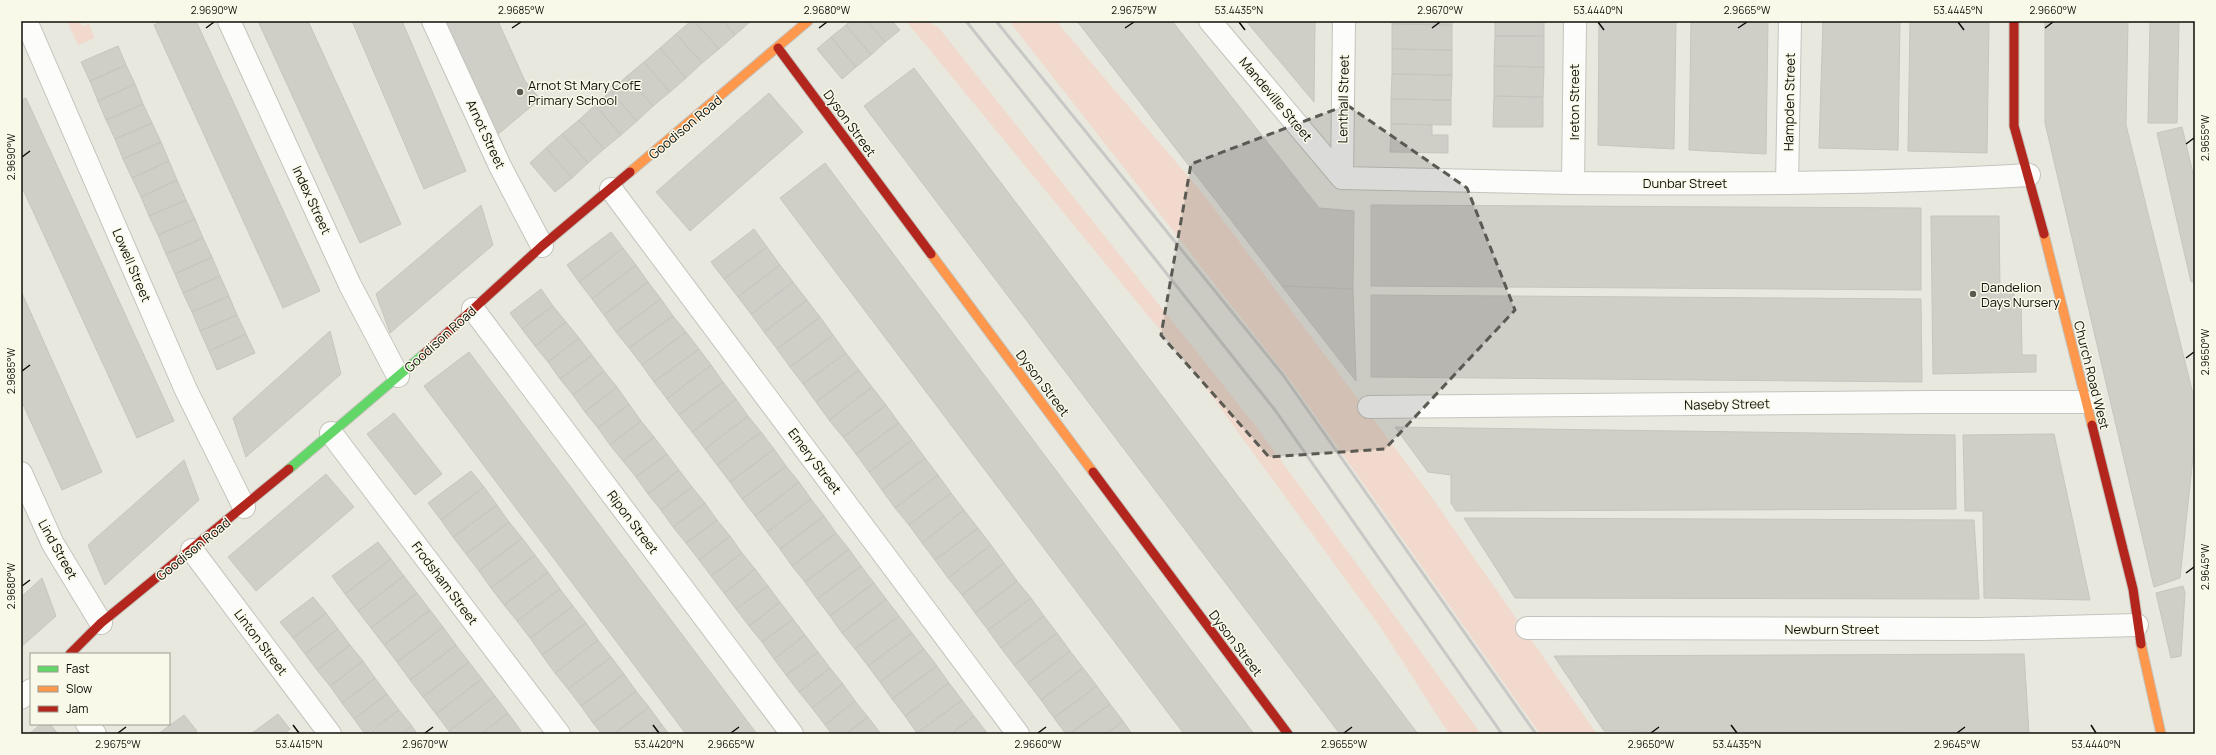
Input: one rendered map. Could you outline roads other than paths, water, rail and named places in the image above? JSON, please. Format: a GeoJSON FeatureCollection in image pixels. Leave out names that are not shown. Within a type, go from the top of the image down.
{"type":"FeatureCollection","features":[{"type":"Feature","properties":{"kind":"street","name":"Lowell Street"},"geometry":{"type":"LineString","coordinates":[[26,21],[186,390],[244,507]]}},
{"type":"Feature","properties":{"kind":"street","name":"Index Street"},"geometry":{"type":"LineString","coordinates":[[229,21],[350,286],[398,376]]}},
{"type":"Feature","properties":{"kind":"street","name":"Arnot Street"},"geometry":{"type":"LineString","coordinates":[[433,21],[500,166],[542,246]]}},
{"type":"Feature","properties":{"kind":"street","name":"Goodison Road"},"geometry":{"type":"LineString","coordinates":[[71,653],[101,623],[244,507],[398,376],[542,246],[778,48],[808,21]]}},
{"type":"Feature","properties":{"kind":"street","name":"Mandeville Street"},"geometry":{"type":"LineString","coordinates":[[1210,21],[1342,178]]}},
{"type":"Feature","properties":{"kind":"street","name":"Lenthall Street"},"geometry":{"type":"LineString","coordinates":[[1342,178],[1344,21]]}},
{"type":"Feature","properties":{"kind":"street","name":"Ireton Street"},"geometry":{"type":"LineString","coordinates":[[1573,183],[1574,21]]}},
{"type":"Feature","properties":{"kind":"street","name":"Hampden Street"},"geometry":{"type":"LineString","coordinates":[[1787,183],[1790,21]]}},
{"type":"Feature","properties":{"kind":"street","name":"Church Road West"},"geometry":{"type":"LineString","coordinates":[[2014,21],[2014,126],[2028,175],[2133,590],[2137,625],[2161,734]]}},
{"type":"Feature","properties":{"kind":"street","name":"Dyson Street"},"geometry":{"type":"LineString","coordinates":[[778,48],[1288,734]]}},
{"type":"Feature","properties":{"kind":"street","name":"Dunbar Street"},"geometry":{"type":"LineString","coordinates":[[1342,178],[1573,183],[1787,183],[1925,181],[2028,175]]}},
{"type":"Feature","properties":{"kind":"street","name":"Emery Street"},"geometry":{"type":"LineString","coordinates":[[611,189],[1018,734]]}},
{"type":"Feature","properties":{"kind":"street","name":"Ripon Street"},"geometry":{"type":"LineString","coordinates":[[473,309],[792,734]]}},
{"type":"Feature","properties":{"kind":"street","name":"Naseby Street"},"geometry":{"type":"LineString","coordinates":[[1369,407],[1913,402],[2085,402]]}},
{"type":"Feature","properties":{"kind":"street","name":"Frodsham Street"},"geometry":{"type":"LineString","coordinates":[[331,433],[559,734]]}},
{"type":"Feature","properties":{"kind":"street","name":"Lind Street"},"geometry":{"type":"LineString","coordinates":[[21,473],[53,544],[101,623]]}},
{"type":"Feature","properties":{"kind":"street","name":"Linton Street"},"geometry":{"type":"LineString","coordinates":[[192,550],[330,734]]}},
{"type":"Feature","properties":{"kind":"street","name":"Newburn Street"},"geometry":{"type":"LineString","coordinates":[[1527,628],[1982,629],[2137,625]]}},
{"type":"Feature","properties":{"kind":"street"},"geometry":{"type":"LineString","coordinates":[[21,698],[30,691]]}},
{"type":"Feature","properties":{"kind":"street"},"geometry":{"type":"LineString","coordinates":[[88,725],[95,734]]}},
{"type":"Feature","properties":{"kind":"railway"},"geometry":{"type":"LineString","coordinates":[[966,21],[1275,410],[1502,734]]}},
{"type":"Feature","properties":{"kind":"railway"},"geometry":{"type":"LineString","coordinates":[[996,21],[1283,375],[1536,734]]}},
{"type":"Feature","properties":{"kind":"place","name":"Arnot St Mary CofE Primary School"},"geometry":{"type":"Point","coordinates":[520,92]}},
{"type":"Feature","properties":{"kind":"place","name":"Dandelion Days Nursery"},"geometry":{"type":"Point","coordinates":[1973,294]}}]}
